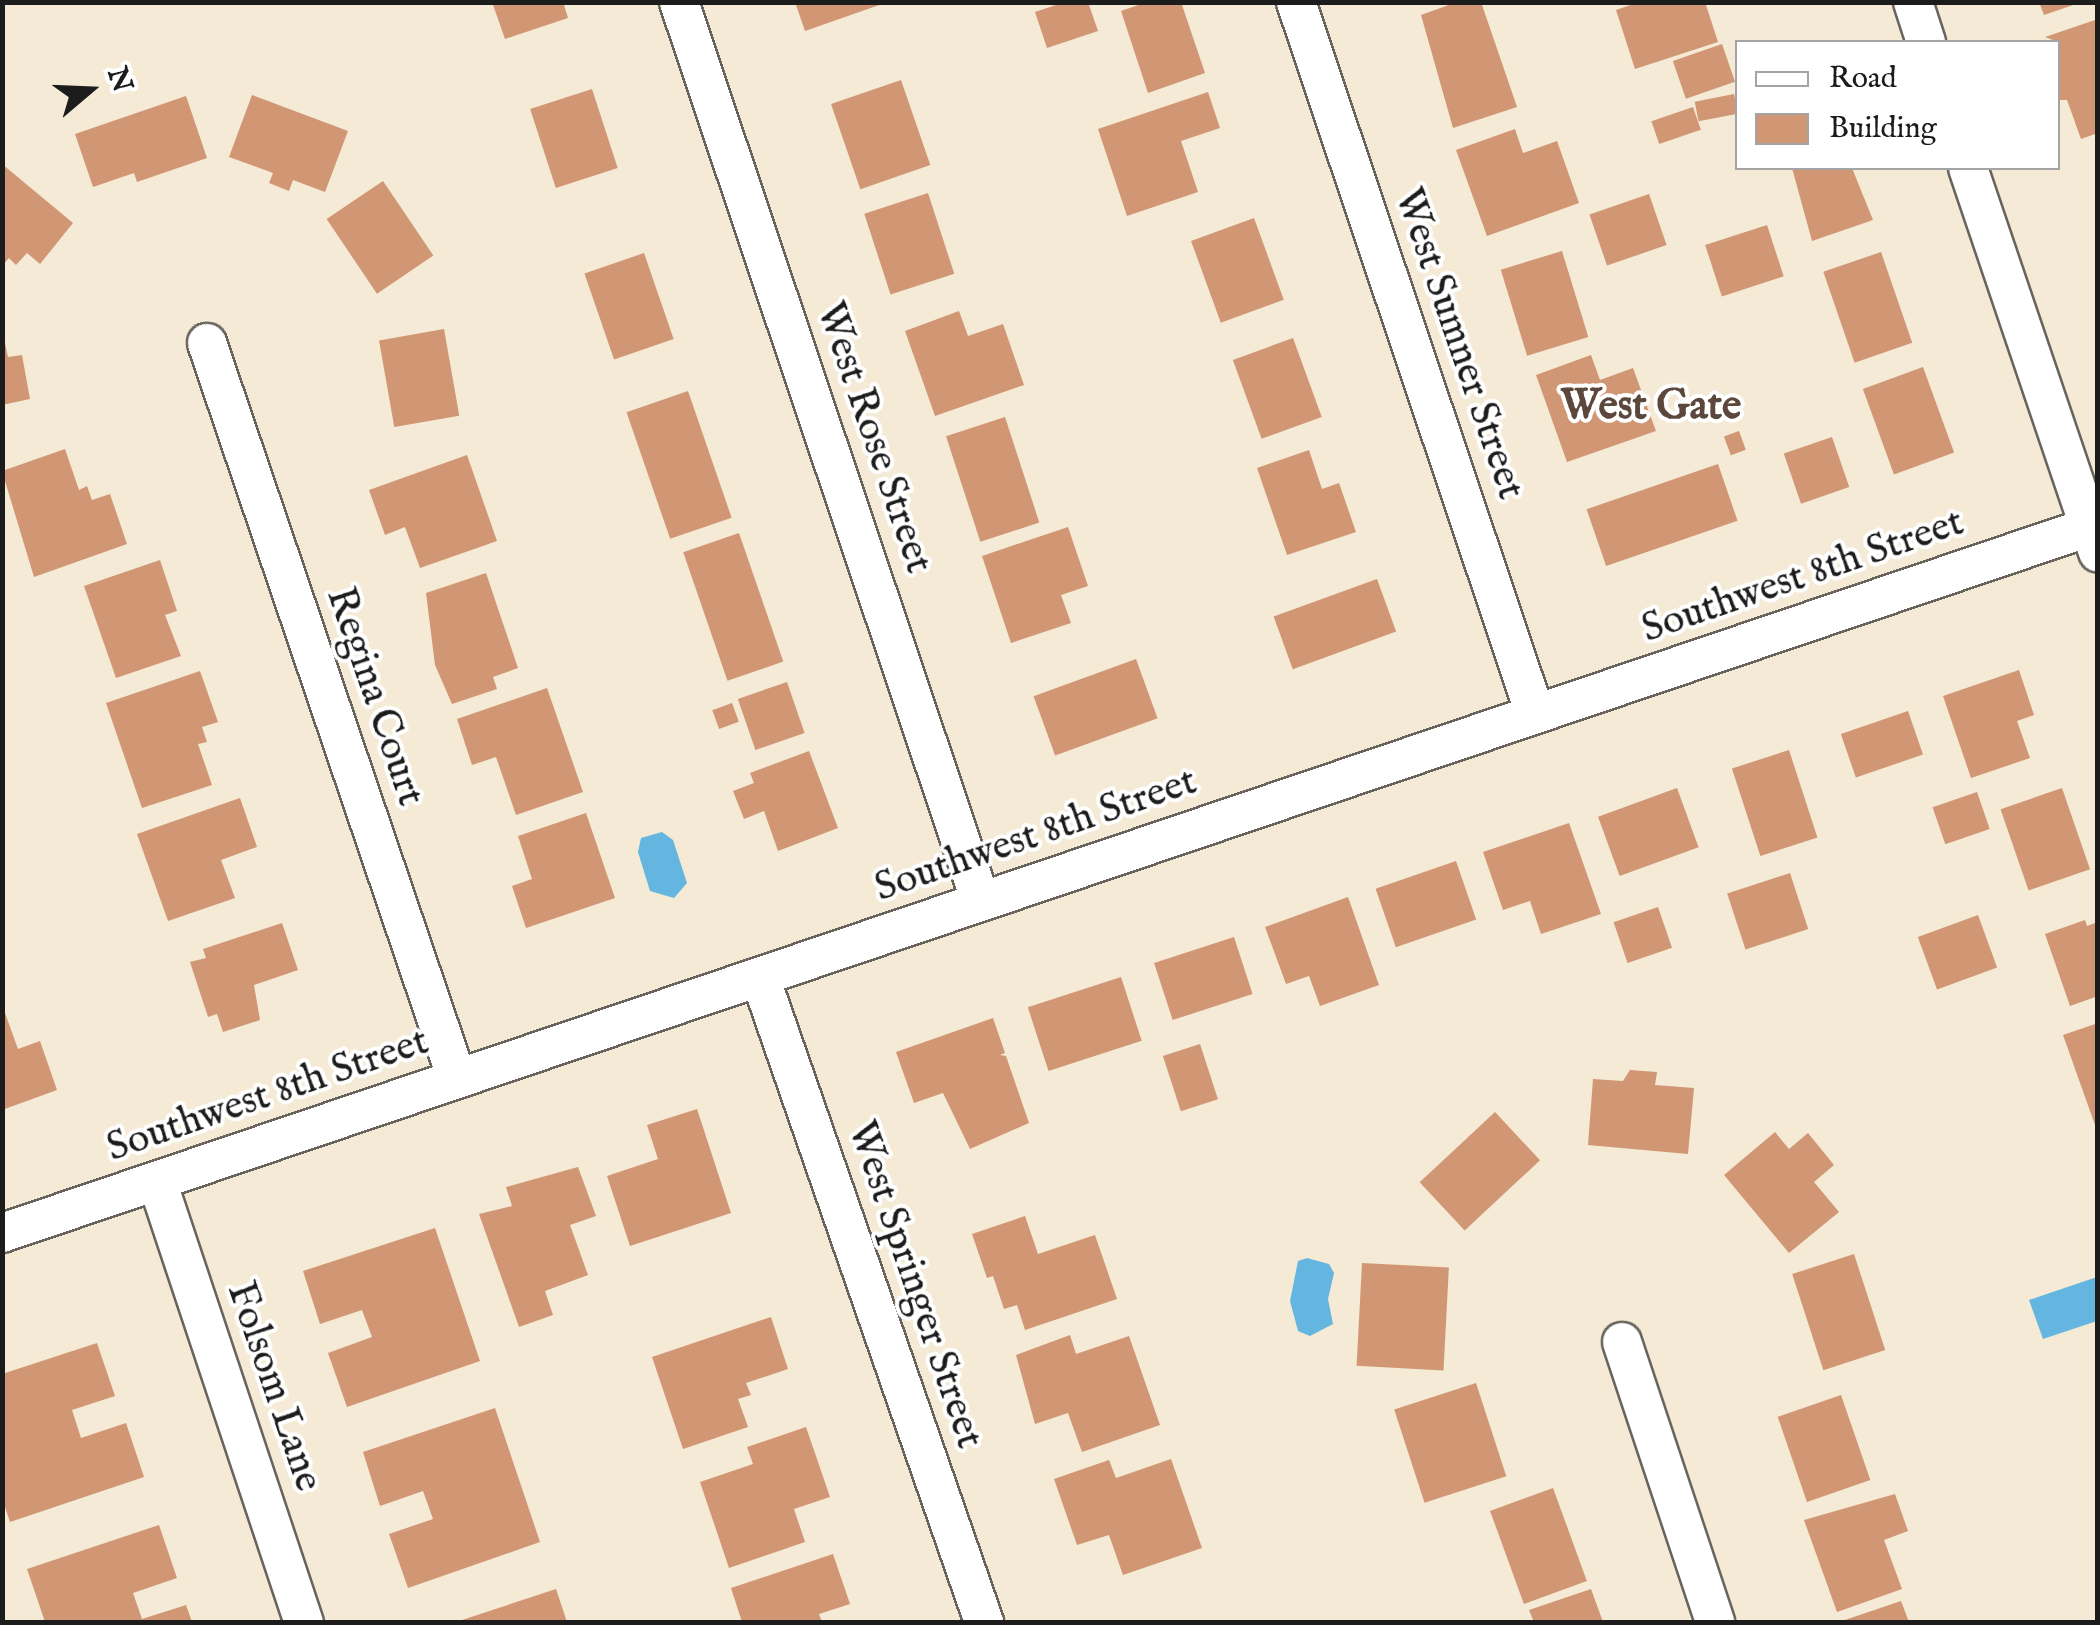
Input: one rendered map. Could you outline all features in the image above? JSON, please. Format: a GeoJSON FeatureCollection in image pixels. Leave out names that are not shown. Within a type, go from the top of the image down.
{"type":"FeatureCollection","features":[{"type":"Feature","properties":{"kind":"street","name":"West Rose Street"},"geometry":{"type":"LineString","coordinates":[[679,2],[981,902]]}},
{"type":"Feature","properties":{"kind":"street","name":"West Sumner Street"},"geometry":{"type":"LineString","coordinates":[[1296,2],[1535,714]]}},
{"type":"Feature","properties":{"kind":"street"},"geometry":{"type":"LineString","coordinates":[[1912,2],[1925,40]]}},
{"type":"Feature","properties":{"kind":"street"},"geometry":{"type":"LineString","coordinates":[[1969,170],[2095,535]]}},
{"type":"Feature","properties":{"kind":"street","name":"Regina Court"},"geometry":{"type":"LineString","coordinates":[[207,343],[457,1079]]}},
{"type":"Feature","properties":{"kind":"street","name":"Southwest 8th Street"},"geometry":{"type":"LineString","coordinates":[[2,1233],[1535,714],[2095,535]]}},
{"type":"Feature","properties":{"kind":"street","name":"West Springer Street"},"geometry":{"type":"LineString","coordinates":[[760,977],[984,1622]]}},
{"type":"Feature","properties":{"kind":"street","name":"Folsom Lane"},"geometry":{"type":"LineString","coordinates":[[156,1181],[304,1622]]}},
{"type":"Feature","properties":{"kind":"street"},"geometry":{"type":"LineString","coordinates":[[1622,1342],[1715,1622]]}},
{"type":"Feature","properties":{"kind":"water"},"geometry":{"type":"Polygon","coordinates":[[[662,832],[673,840],[687,883],[674,898],[650,891],[638,852],[641,838],[662,832]]]}},
{"type":"Feature","properties":{"kind":"water"},"geometry":{"type":"Polygon","coordinates":[[[1307,1258],[1329,1264],[1334,1273],[1328,1299],[1333,1324],[1310,1336],[1298,1331],[1290,1301],[1298,1261],[1307,1258]]]}},
{"type":"Feature","properties":{"kind":"water"},"geometry":{"type":"Polygon","coordinates":[[[2097,1277],[2097,1321],[2043,1339],[2029,1300],[2097,1277]]]}},
{"type":"Feature","properties":{"kind":"building"},"geometry":{"type":"Polygon","coordinates":[[[492,2],[563,2],[568,18],[505,39],[492,2]]]}},
{"type":"Feature","properties":{"kind":"building"},"geometry":{"type":"Polygon","coordinates":[[[795,2],[885,2],[885,3],[805,31],[795,2]]]}},
{"type":"Feature","properties":{"kind":"building"},"geometry":{"type":"Polygon","coordinates":[[[1065,2],[1088,2],[1098,31],[1047,48],[1035,12],[1065,2]]]}},
{"type":"Feature","properties":{"kind":"building"},"geometry":{"type":"Polygon","coordinates":[[[1147,2],[1181,2],[1205,73],[1148,93],[1121,11],[1147,2]]]}},
{"type":"Feature","properties":{"kind":"building"},"geometry":{"type":"Polygon","coordinates":[[[1457,2],[1481,2],[1517,107],[1453,128],[1421,15],[1457,2]]]}},
{"type":"Feature","properties":{"kind":"building"},"geometry":{"type":"Polygon","coordinates":[[[1639,2],[1705,2],[1718,42],[1635,69],[1616,10],[1639,2]]]}},
{"type":"Feature","properties":{"kind":"building"},"geometry":{"type":"Polygon","coordinates":[[[2039,2],[2079,2],[2079,3],[2044,15],[2039,2]]]}},
{"type":"Feature","properties":{"kind":"building"},"geometry":{"type":"Polygon","coordinates":[[[2098,19],[2098,133],[2081,139],[2067,100],[2060,100],[2060,40],[2045,37],[2098,19]]]}},
{"type":"Feature","properties":{"kind":"building"},"geometry":{"type":"Polygon","coordinates":[[[1722,44],[1735,82],[1686,99],[1673,61],[1722,44]]]}},
{"type":"Feature","properties":{"kind":"building"},"geometry":{"type":"Polygon","coordinates":[[[901,80],[930,165],[860,189],[831,104],[901,80]]]}},
{"type":"Feature","properties":{"kind":"building"},"geometry":{"type":"Polygon","coordinates":[[[592,89],[618,168],[556,188],[530,109],[592,89]]]}},
{"type":"Feature","properties":{"kind":"building"},"geometry":{"type":"Polygon","coordinates":[[[1208,92],[1220,128],[1181,141],[1198,192],[1127,216],[1098,129],[1208,92]]]}},
{"type":"Feature","properties":{"kind":"building"},"geometry":{"type":"Polygon","coordinates":[[[1734,94],[1735,114],[1699,121],[1695,102],[1734,94]]]}},
{"type":"Feature","properties":{"kind":"building"},"geometry":{"type":"Polygon","coordinates":[[[252,95],[348,131],[325,192],[293,180],[289,191],[269,183],[273,173],[229,157],[252,95]]]}},
{"type":"Feature","properties":{"kind":"building"},"geometry":{"type":"Polygon","coordinates":[[[186,96],[207,158],[137,182],[134,173],[93,187],[75,134],[186,96]]]}},
{"type":"Feature","properties":{"kind":"building"},"geometry":{"type":"Polygon","coordinates":[[[1693,107],[1701,130],[1659,144],[1651,121],[1693,107]]]}},
{"type":"Feature","properties":{"kind":"building"},"geometry":{"type":"Polygon","coordinates":[[[1515,129],[1523,153],[1557,141],[1579,203],[1487,236],[1456,150],[1515,129]]]}},
{"type":"Feature","properties":{"kind":"building"},"geometry":{"type":"Polygon","coordinates":[[[2,164],[73,223],[40,264],[27,253],[16,265],[9,258],[2,266],[2,164]]]}},
{"type":"Feature","properties":{"kind":"building"},"geometry":{"type":"Polygon","coordinates":[[[1793,170],[1853,170],[1873,220],[1812,241],[1793,170]]]}},
{"type":"Feature","properties":{"kind":"building"},"geometry":{"type":"Polygon","coordinates":[[[383,181],[433,256],[377,294],[327,219],[383,181]]]}},
{"type":"Feature","properties":{"kind":"building"},"geometry":{"type":"Polygon","coordinates":[[[928,193],[954,274],[891,295],[864,214],[928,193]]]}},
{"type":"Feature","properties":{"kind":"building"},"geometry":{"type":"Polygon","coordinates":[[[1649,194],[1667,245],[1607,266],[1589,215],[1649,194]]]}},
{"type":"Feature","properties":{"kind":"building"},"geometry":{"type":"Polygon","coordinates":[[[1254,218],[1284,300],[1221,323],[1191,241],[1254,218]]]}},
{"type":"Feature","properties":{"kind":"building"},"geometry":{"type":"Polygon","coordinates":[[[1767,225],[1784,276],[1722,296],[1705,245],[1767,225]]]}},
{"type":"Feature","properties":{"kind":"building"},"geometry":{"type":"Polygon","coordinates":[[[1562,251],[1588,337],[1527,356],[1501,270],[1562,251]]]}},
{"type":"Feature","properties":{"kind":"building"},"geometry":{"type":"Polygon","coordinates":[[[1881,252],[1912,343],[1855,363],[1823,272],[1881,252]]]}},
{"type":"Feature","properties":{"kind":"building"},"geometry":{"type":"Polygon","coordinates":[[[644,253],[674,339],[614,360],[584,274],[644,253]]]}},
{"type":"Feature","properties":{"kind":"building"},"geometry":{"type":"Polygon","coordinates":[[[959,311],[968,336],[1003,324],[1024,385],[935,416],[905,331],[959,311]]]}},
{"type":"Feature","properties":{"kind":"building"},"geometry":{"type":"Polygon","coordinates":[[[444,329],[459,416],[394,427],[379,340],[444,329]]]}},
{"type":"Feature","properties":{"kind":"building"},"geometry":{"type":"Polygon","coordinates":[[[4,338],[8,357],[22,355],[30,399],[2,405],[4,338]]]}},
{"type":"Feature","properties":{"kind":"building"},"geometry":{"type":"Polygon","coordinates":[[[1293,338],[1322,417],[1262,439],[1233,360],[1293,338]]]}},
{"type":"Feature","properties":{"kind":"building"},"geometry":{"type":"Polygon","coordinates":[[[1591,355],[1600,380],[1633,368],[1656,431],[1567,462],[1536,375],[1591,355]]]}},
{"type":"Feature","properties":{"kind":"building"},"geometry":{"type":"Polygon","coordinates":[[[1923,367],[1954,453],[1894,474],[1863,389],[1923,367]]]}},
{"type":"Feature","properties":{"kind":"building"},"geometry":{"type":"Polygon","coordinates":[[[688,391],[732,518],[670,539],[627,412],[688,391]]]}},
{"type":"Feature","properties":{"kind":"building"},"geometry":{"type":"Polygon","coordinates":[[[1005,417],[1039,523],[980,542],[946,436],[1005,417]]]}},
{"type":"Feature","properties":{"kind":"building"},"geometry":{"type":"Polygon","coordinates":[[[1739,431],[1746,450],[1731,455],[1724,436],[1739,431]]]}},
{"type":"Feature","properties":{"kind":"building"},"geometry":{"type":"Polygon","coordinates":[[[1832,437],[1849,487],[1801,504],[1784,454],[1832,437]]]}},
{"type":"Feature","properties":{"kind":"building"},"geometry":{"type":"Polygon","coordinates":[[[65,449],[79,490],[87,486],[92,500],[110,494],[127,544],[34,577],[2,471],[65,449]]]}},
{"type":"Feature","properties":{"kind":"building"},"geometry":{"type":"Polygon","coordinates":[[[1309,450],[1322,489],[1339,483],[1356,532],[1287,555],[1257,468],[1309,450]]]}},
{"type":"Feature","properties":{"kind":"building"},"geometry":{"type":"Polygon","coordinates":[[[467,455],[497,541],[420,568],[405,527],[385,535],[369,490],[467,455]]]}},
{"type":"Feature","properties":{"kind":"building"},"geometry":{"type":"Polygon","coordinates":[[[1718,464],[1738,521],[1606,566],[1587,509],[1718,464]]]}},
{"type":"Feature","properties":{"kind":"building"},"geometry":{"type":"Polygon","coordinates":[[[1068,527],[1088,586],[1061,595],[1071,623],[1011,643],[982,556],[1068,527]]]}},
{"type":"Feature","properties":{"kind":"building"},"geometry":{"type":"Polygon","coordinates":[[[739,533],[783,662],[727,681],[683,552],[739,533]]]}},
{"type":"Feature","properties":{"kind":"building"},"geometry":{"type":"Polygon","coordinates":[[[160,560],[177,611],[165,615],[181,656],[116,678],[84,586],[160,560]]]}},
{"type":"Feature","properties":{"kind":"building"},"geometry":{"type":"Polygon","coordinates":[[[486,573],[518,668],[493,677],[497,689],[452,704],[435,665],[426,593],[486,573]]]}},
{"type":"Feature","properties":{"kind":"building"},"geometry":{"type":"Polygon","coordinates":[[[1377,579],[1396,632],[1293,669],[1274,617],[1377,579]]]}},
{"type":"Feature","properties":{"kind":"building"},"geometry":{"type":"Polygon","coordinates":[[[1136,659],[1158,718],[1055,755],[1034,696],[1136,659]]]}},
{"type":"Feature","properties":{"kind":"building"},"geometry":{"type":"Polygon","coordinates":[[[2019,670],[2034,715],[2017,721],[2030,758],[1971,778],[1943,696],[2019,670]]]}},
{"type":"Feature","properties":{"kind":"building"},"geometry":{"type":"Polygon","coordinates":[[[200,671],[218,722],[202,727],[207,742],[198,744],[212,785],[142,808],[106,703],[200,671]]]}},
{"type":"Feature","properties":{"kind":"building"},"geometry":{"type":"Polygon","coordinates":[[[787,682],[805,733],[755,750],[738,699],[787,682]]]}},
{"type":"Feature","properties":{"kind":"building"},"geometry":{"type":"Polygon","coordinates":[[[547,688],[583,792],[516,815],[496,757],[472,765],[457,719],[547,688]]]}},
{"type":"Feature","properties":{"kind":"building"},"geometry":{"type":"Polygon","coordinates":[[[732,703],[739,722],[719,729],[712,710],[732,703]]]}},
{"type":"Feature","properties":{"kind":"building"},"geometry":{"type":"Polygon","coordinates":[[[1908,711],[1923,754],[1856,778],[1841,734],[1908,711]]]}},
{"type":"Feature","properties":{"kind":"building"},"geometry":{"type":"Polygon","coordinates":[[[1789,750],[1817,837],[1760,856],[1732,769],[1789,750]]]}},
{"type":"Feature","properties":{"kind":"building"},"geometry":{"type":"Polygon","coordinates":[[[809,751],[838,828],[778,851],[764,811],[744,819],[733,791],[754,783],[750,773],[809,751]]]}},
{"type":"Feature","properties":{"kind":"building"},"geometry":{"type":"Polygon","coordinates":[[[1677,788],[1699,847],[1620,876],[1598,817],[1677,788]]]}},
{"type":"Feature","properties":{"kind":"building"},"geometry":{"type":"Polygon","coordinates":[[[2062,788],[2090,869],[2029,890],[2001,809],[2062,788]]]}},
{"type":"Feature","properties":{"kind":"building"},"geometry":{"type":"Polygon","coordinates":[[[1977,792],[1990,829],[1945,844],[1933,807],[1977,792]]]}},
{"type":"Feature","properties":{"kind":"building"},"geometry":{"type":"Polygon","coordinates":[[[240,798],[257,847],[221,860],[235,898],[168,921],[137,834],[240,798]]]}},
{"type":"Feature","properties":{"kind":"building"},"geometry":{"type":"Polygon","coordinates":[[[586,813],[615,898],[526,928],[512,886],[532,879],[518,836],[586,813]]]}},
{"type":"Feature","properties":{"kind":"building"},"geometry":{"type":"Polygon","coordinates":[[[1569,823],[1601,914],[1541,934],[1530,901],[1503,910],[1483,852],[1569,823]]]}},
{"type":"Feature","properties":{"kind":"building"},"geometry":{"type":"Polygon","coordinates":[[[1456,861],[1476,920],[1396,947],[1376,889],[1456,861]]]}},
{"type":"Feature","properties":{"kind":"building"},"geometry":{"type":"Polygon","coordinates":[[[1790,873],[1808,929],[1745,950],[1727,893],[1790,873]]]}},
{"type":"Feature","properties":{"kind":"building"},"geometry":{"type":"Polygon","coordinates":[[[1348,897],[1379,985],[1320,1006],[1309,976],[1286,984],[1265,927],[1348,897]]]}},
{"type":"Feature","properties":{"kind":"building"},"geometry":{"type":"Polygon","coordinates":[[[1658,907],[1672,948],[1628,963],[1614,922],[1658,907]]]}},
{"type":"Feature","properties":{"kind":"building"},"geometry":{"type":"Polygon","coordinates":[[[1978,915],[1997,968],[1937,990],[1918,937],[1978,915]]]}},
{"type":"Feature","properties":{"kind":"building"},"geometry":{"type":"Polygon","coordinates":[[[2085,920],[2087,926],[2098,922],[2098,996],[2070,1006],[2045,934],[2085,920]]]}},
{"type":"Feature","properties":{"kind":"building"},"geometry":{"type":"Polygon","coordinates":[[[282,923],[298,970],[254,985],[260,1020],[223,1032],[217,1014],[208,1017],[190,962],[206,958],[203,949],[282,923]]]}},
{"type":"Feature","properties":{"kind":"building"},"geometry":{"type":"Polygon","coordinates":[[[1234,937],[1253,994],[1173,1020],[1154,963],[1234,937]]]}},
{"type":"Feature","properties":{"kind":"building"},"geometry":{"type":"Polygon","coordinates":[[[1121,977],[1142,1041],[1049,1071],[1028,1007],[1121,977]]]}},
{"type":"Feature","properties":{"kind":"building"},"geometry":{"type":"Polygon","coordinates":[[[5,1013],[18,1049],[40,1041],[57,1090],[2,1110],[5,1013]]]}},
{"type":"Feature","properties":{"kind":"building"},"geometry":{"type":"Polygon","coordinates":[[[993,1018],[1005,1053],[1000,1055],[1006,1056],[1029,1123],[970,1149],[943,1093],[914,1103],[896,1052],[993,1018]]]}},
{"type":"Feature","properties":{"kind":"building"},"geometry":{"type":"Polygon","coordinates":[[[2098,1023],[2098,1124],[2095,1125],[2063,1035],[2098,1023]]]}},
{"type":"Feature","properties":{"kind":"building"},"geometry":{"type":"Polygon","coordinates":[[[1200,1044],[1218,1099],[1181,1111],[1163,1056],[1200,1044]]]}},
{"type":"Feature","properties":{"kind":"building"},"geometry":{"type":"Polygon","coordinates":[[[1630,1070],[1657,1072],[1655,1085],[1694,1088],[1688,1154],[1588,1145],[1593,1079],[1623,1081],[1630,1070]]]}},
{"type":"Feature","properties":{"kind":"building"},"geometry":{"type":"Polygon","coordinates":[[[697,1109],[731,1213],[630,1246],[607,1176],[658,1159],[647,1125],[697,1109]]]}},
{"type":"Feature","properties":{"kind":"building"},"geometry":{"type":"Polygon","coordinates":[[[1495,1112],[1540,1160],[1465,1231],[1420,1182],[1495,1112]]]}},
{"type":"Feature","properties":{"kind":"building"},"geometry":{"type":"Polygon","coordinates":[[[1775,1132],[1789,1149],[1808,1133],[1834,1165],[1814,1182],[1839,1212],[1789,1253],[1724,1175],[1775,1132]]]}},
{"type":"Feature","properties":{"kind":"building"},"geometry":{"type":"Polygon","coordinates":[[[578,1167],[596,1216],[570,1225],[588,1275],[545,1291],[553,1315],[519,1327],[479,1214],[512,1206],[506,1187],[578,1167]]]}},
{"type":"Feature","properties":{"kind":"building"},"geometry":{"type":"Polygon","coordinates":[[[1025,1216],[1038,1254],[1095,1235],[1117,1299],[1025,1330],[1017,1305],[1004,1309],[993,1276],[987,1278],[972,1234],[1025,1216]]]}},
{"type":"Feature","properties":{"kind":"building"},"geometry":{"type":"Polygon","coordinates":[[[435,1228],[480,1361],[347,1407],[328,1353],[372,1337],[362,1310],[320,1324],[303,1271],[435,1228]]]}},
{"type":"Feature","properties":{"kind":"building"},"geometry":{"type":"Polygon","coordinates":[[[1854,1254],[1885,1350],[1823,1370],[1792,1274],[1854,1254]]]}},
{"type":"Feature","properties":{"kind":"building"},"geometry":{"type":"Polygon","coordinates":[[[1362,1263],[1449,1268],[1443,1370],[1357,1366],[1362,1263]]]}},
{"type":"Feature","properties":{"kind":"building"},"geometry":{"type":"Polygon","coordinates":[[[771,1317],[788,1369],[746,1383],[751,1395],[738,1399],[748,1427],[683,1449],[652,1357],[771,1317]]]}},
{"type":"Feature","properties":{"kind":"building"},"geometry":{"type":"Polygon","coordinates":[[[1070,1335],[1076,1354],[1129,1336],[1160,1425],[1082,1452],[1068,1413],[1035,1424],[1016,1355],[1070,1335]]]}},
{"type":"Feature","properties":{"kind":"building"},"geometry":{"type":"Polygon","coordinates":[[[97,1343],[115,1396],[72,1410],[81,1438],[126,1423],[144,1477],[10,1522],[2,1498],[2,1374],[97,1343]]]}},
{"type":"Feature","properties":{"kind":"building"},"geometry":{"type":"Polygon","coordinates":[[[1476,1383],[1506,1476],[1424,1503],[1394,1410],[1476,1383]]]}},
{"type":"Feature","properties":{"kind":"building"},"geometry":{"type":"Polygon","coordinates":[[[1841,1395],[1870,1480],[1807,1502],[1778,1417],[1841,1395]]]}},
{"type":"Feature","properties":{"kind":"building"},"geometry":{"type":"Polygon","coordinates":[[[495,1408],[540,1542],[408,1588],[389,1534],[433,1519],[423,1491],[380,1506],[363,1452],[495,1408]]]}},
{"type":"Feature","properties":{"kind":"building"},"geometry":{"type":"Polygon","coordinates":[[[806,1427],[830,1497],[794,1509],[805,1542],[729,1568],[700,1482],[753,1464],[747,1447],[806,1427]]]}},
{"type":"Feature","properties":{"kind":"building"},"geometry":{"type":"Polygon","coordinates":[[[1171,1459],[1202,1548],[1123,1575],[1109,1535],[1077,1545],[1054,1479],[1109,1460],[1116,1478],[1171,1459]]]}},
{"type":"Feature","properties":{"kind":"building"},"geometry":{"type":"Polygon","coordinates":[[[1553,1488],[1587,1581],[1524,1604],[1490,1511],[1553,1488]]]}},
{"type":"Feature","properties":{"kind":"building"},"geometry":{"type":"Polygon","coordinates":[[[1895,1494],[1908,1531],[1884,1540],[1902,1589],[1837,1612],[1804,1520],[1895,1494]]]}},
{"type":"Feature","properties":{"kind":"building"},"geometry":{"type":"Polygon","coordinates":[[[159,1525],[177,1578],[133,1593],[142,1619],[186,1605],[192,1622],[45,1622],[27,1569],[159,1525]]]}},
{"type":"Feature","properties":{"kind":"building"},"geometry":{"type":"Polygon","coordinates":[[[833,1554],[850,1604],[819,1614],[822,1622],[742,1622],[731,1588],[833,1554]]]}},
{"type":"Feature","properties":{"kind":"building"},"geometry":{"type":"Polygon","coordinates":[[[556,1589],[567,1622],[456,1622],[556,1589]]]}},
{"type":"Feature","properties":{"kind":"building"},"geometry":{"type":"Polygon","coordinates":[[[1591,1589],[1603,1622],[1534,1622],[1529,1610],[1591,1589]]]}},
{"type":"Feature","properties":{"kind":"building"},"geometry":{"type":"Polygon","coordinates":[[[1901,1601],[1909,1622],[1839,1622],[1901,1601]]]}},
{"type":"Feature","properties":{"kind":"district","name":"West Gate"},"geometry":{"type":"Point","coordinates":[1651,407]}}]}
